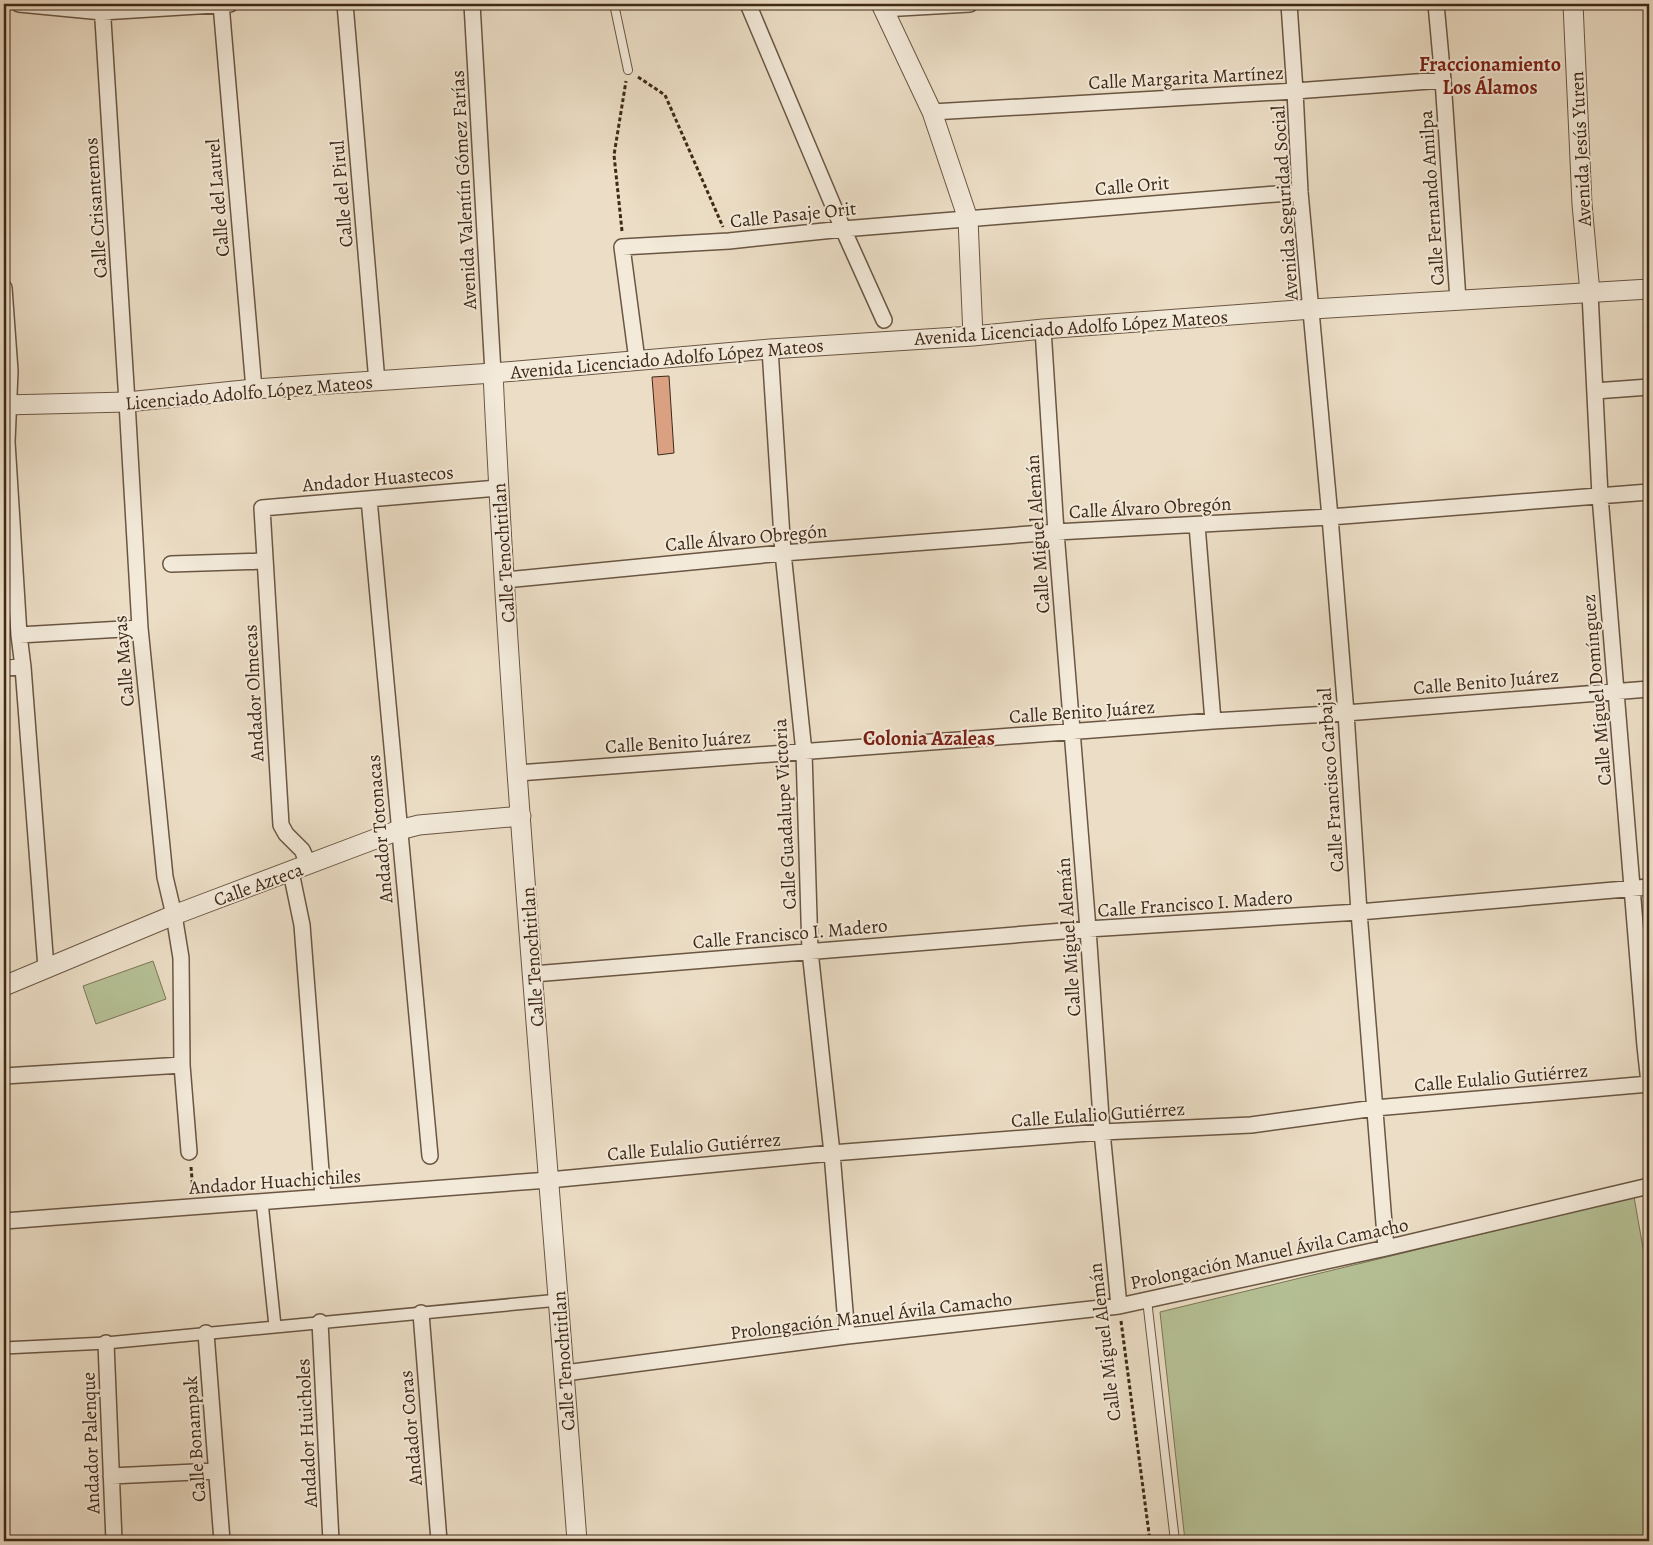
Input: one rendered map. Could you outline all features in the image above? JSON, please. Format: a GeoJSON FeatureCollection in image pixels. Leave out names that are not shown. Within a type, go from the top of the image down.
{"type":"FeatureCollection","features":[{"type":"Feature","properties":{"kind":"street"},"geometry":{"type":"LineString","coordinates":[[18,4],[102,8],[230,4]]}},
{"type":"Feature","properties":{"kind":"street","name":"Calle del Laurel"},"geometry":{"type":"LineString","coordinates":[[221,4],[254,389]]}},
{"type":"Feature","properties":{"kind":"street","name":"Calle del Pirul"},"geometry":{"type":"LineString","coordinates":[[345,4],[377,382]]}},
{"type":"Feature","properties":{"kind":"street","name":"Avenida Valentín Gómez Farías"},"geometry":{"type":"LineString","coordinates":[[472,4],[493,373]]}},
{"type":"Feature","properties":{"kind":"street"},"geometry":{"type":"LineString","coordinates":[[748,4],[843,229],[884,320]]}},
{"type":"Feature","properties":{"kind":"street"},"geometry":{"type":"LineString","coordinates":[[970,4],[882,6],[932,112],[968,218],[973,336]]}},
{"type":"Feature","properties":{"kind":"street","name":"Avenida Seguridad Social"},"geometry":{"type":"LineString","coordinates":[[1289,4],[1300,192],[1312,309]]}},
{"type":"Feature","properties":{"kind":"street","name":"Calle Fernando Amilpa"},"geometry":{"type":"LineString","coordinates":[[1436,4],[1458,300]]}},
{"type":"Feature","properties":{"kind":"street","name":"Avenida Jesús Yuren"},"geometry":{"type":"LineString","coordinates":[[1573,4],[1582,204],[1590,293]]}},
{"type":"Feature","properties":{"kind":"street","name":"Calle Crisantemos"},"geometry":{"type":"LineString","coordinates":[[102,8],[127,402]]}},
{"type":"Feature","properties":{"kind":"street","name":"Calle Margarita Martínez"},"geometry":{"type":"LineString","coordinates":[[932,112],[1295,91],[1443,80]]}},
{"type":"Feature","properties":{"kind":"street","name":"Calle Orit"},"geometry":{"type":"LineString","coordinates":[[968,218],[1300,192]]}},
{"type":"Feature","properties":{"kind":"street","name":"Calle Pasaje Orit"},"geometry":{"type":"LineString","coordinates":[[622,247],[729,241],[968,218]]}},
{"type":"Feature","properties":{"kind":"street"},"geometry":{"type":"LineString","coordinates":[[622,247],[637,360]]}},
{"type":"Feature","properties":{"kind":"street"},"geometry":{"type":"LineString","coordinates":[[4,288],[10,371],[6,405],[7,442],[19,635],[46,968]]}},
{"type":"Feature","properties":{"kind":"street","name":"Avenida Licenciado Adolfo López Mateos"},"geometry":{"type":"LineString","coordinates":[[493,373],[770,349],[973,336],[1312,309],[1649,289]]}},
{"type":"Feature","properties":{"kind":"street","name":"Calle Miguel Domínguez"},"geometry":{"type":"LineString","coordinates":[[1590,293],[1600,496],[1649,1084]]}},
{"type":"Feature","properties":{"kind":"street","name":"Calle Francisco Carbajal"},"geometry":{"type":"LineString","coordinates":[[1312,309],[1346,712],[1358,912],[1386,1248]]}},
{"type":"Feature","properties":{"kind":"street","name":"Calle Miguel Alemán"},"geometry":{"type":"LineString","coordinates":[[1043,329],[1056,532],[1073,732],[1102,1132],[1119,1306]]}},
{"type":"Feature","properties":{"kind":"street","name":"Calle Guadalupe Victoria"},"geometry":{"type":"LineString","coordinates":[[770,349],[783,553],[804,752],[810,951],[832,1153],[847,1336]]}},
{"type":"Feature","properties":{"kind":"street","name":"Licenciado Adolfo López Mateos"},"geometry":{"type":"LineString","coordinates":[[6,405],[127,402],[254,389],[493,373]]}},
{"type":"Feature","properties":{"kind":"street","name":"Calle Tenochtitlan"},"geometry":{"type":"LineString","coordinates":[[493,373],[498,488],[521,816],[577,1541]]}},
{"type":"Feature","properties":{"kind":"street"},"geometry":{"type":"LineString","coordinates":[[1595,390],[1649,388]]}},
{"type":"Feature","properties":{"kind":"street","name":"Calle Mayas"},"geometry":{"type":"LineString","coordinates":[[127,402],[140,628],[165,877],[181,958],[182,1065],[189,1152]]}},
{"type":"Feature","properties":{"kind":"street","name":"Andador Huastecos"},"geometry":{"type":"LineString","coordinates":[[262,508],[498,488]]}},
{"type":"Feature","properties":{"kind":"street","name":"Calle Álvaro Obregón"},"geometry":{"type":"LineString","coordinates":[[505,580],[783,553],[1056,532],[1330,518],[1649,492]]}},
{"type":"Feature","properties":{"kind":"street","name":"Andador Totonacas"},"geometry":{"type":"LineString","coordinates":[[369,499],[430,1156]]}},
{"type":"Feature","properties":{"kind":"street","name":"Andador Olmecas"},"geometry":{"type":"LineString","coordinates":[[262,508],[281,826],[286,834],[302,850],[309,865]]}},
{"type":"Feature","properties":{"kind":"street"},"geometry":{"type":"LineString","coordinates":[[1197,525],[1212,721]]}},
{"type":"Feature","properties":{"kind":"street"},"geometry":{"type":"LineString","coordinates":[[172,564],[265,561]]}},
{"type":"Feature","properties":{"kind":"street"},"geometry":{"type":"LineString","coordinates":[[19,635],[140,628]]}},
{"type":"Feature","properties":{"kind":"street"},"geometry":{"type":"LineString","coordinates":[[4,668],[23,667]]}},
{"type":"Feature","properties":{"kind":"street","name":"Calle Benito Juárez"},"geometry":{"type":"LineString","coordinates":[[518,773],[1649,689]]}},
{"type":"Feature","properties":{"kind":"street","name":"Calle Azteca"},"geometry":{"type":"LineString","coordinates":[[4,986],[174,915],[399,830],[418,824],[521,816]]}},
{"type":"Feature","properties":{"kind":"street"},"geometry":{"type":"LineString","coordinates":[[291,872],[302,925],[323,1197]]}},
{"type":"Feature","properties":{"kind":"street","name":"Calle Francisco I. Madero"},"geometry":{"type":"LineString","coordinates":[[533,974],[1088,929],[1358,912],[1649,887]]}},
{"type":"Feature","properties":{"kind":"street"},"geometry":{"type":"LineString","coordinates":[[4,1076],[182,1065]]}},
{"type":"Feature","properties":{"kind":"street","name":"Calle Eulalio Gutiérrez"},"geometry":{"type":"LineString","coordinates":[[549,1180],[832,1153],[1102,1132],[1251,1125],[1375,1108],[1649,1084]]}},
{"type":"Feature","properties":{"kind":"street","name":"Andador Huachichiles"},"geometry":{"type":"LineString","coordinates":[[4,1221],[549,1180]]}},
{"type":"Feature","properties":{"kind":"street","name":"Prolongación Manuel Ávila Camacho"},"geometry":{"type":"LineString","coordinates":[[564,1373],[847,1336],[1119,1306],[1386,1248],[1649,1186]]}},
{"type":"Feature","properties":{"kind":"street"},"geometry":{"type":"LineString","coordinates":[[262,1202],[276,1326]]}},
{"type":"Feature","properties":{"kind":"street"},"geometry":{"type":"LineString","coordinates":[[4,1348],[106,1343],[559,1300]]}},
{"type":"Feature","properties":{"kind":"street","name":"Andador Coras"},"geometry":{"type":"LineString","coordinates":[[420,1312],[439,1541]]}},
{"type":"Feature","properties":{"kind":"street","name":"Andador Huicholes"},"geometry":{"type":"LineString","coordinates":[[320,1322],[332,1541]]}},
{"type":"Feature","properties":{"kind":"street","name":"Calle Bonampak"},"geometry":{"type":"LineString","coordinates":[[206,1333],[222,1541]]}},
{"type":"Feature","properties":{"kind":"street","name":"Andador Palenque"},"geometry":{"type":"LineString","coordinates":[[106,1343],[114,1541]]}},
{"type":"Feature","properties":{"kind":"street"},"geometry":{"type":"LineString","coordinates":[[111,1476],[216,1471]]}},
{"type":"Feature","properties":{"kind":"lane"},"geometry":{"type":"LineString","coordinates":[[614,4],[628,70]]}},
{"type":"Feature","properties":{"kind":"lane"},"geometry":{"type":"LineString","coordinates":[[1147,1300],[1175,1541]]}},
{"type":"Feature","properties":{"kind":"path"},"geometry":{"type":"LineString","coordinates":[[622,247],[614,155],[628,70],[665,95],[729,241]]}},
{"type":"Feature","properties":{"kind":"path"},"geometry":{"type":"LineString","coordinates":[[189,1152],[194,1206]]}},
{"type":"Feature","properties":{"kind":"path","name":"Calle Miguel Alemán"},"geometry":{"type":"LineString","coordinates":[[1119,1306],[1150,1541]]}},
{"type":"Feature","properties":{"kind":"green space"},"geometry":{"type":"Polygon","coordinates":[[[153,961],[166,999],[96,1024],[83,986],[153,961]]]}},
{"type":"Feature","properties":{"kind":"green space"},"geometry":{"type":"Polygon","coordinates":[[[1634,1197],[1649,1282],[1649,1541],[1185,1541],[1160,1312],[1634,1197]]]}},
{"type":"Feature","properties":{"kind":"building"},"geometry":{"type":"Polygon","coordinates":[[[669,376],[674,453],[658,455],[652,377],[669,376]]]}},
{"type":"Feature","properties":{"kind":"district","name":"Fraccionamiento Los Álamos"},"geometry":{"type":"Point","coordinates":[1490,76]}},
{"type":"Feature","properties":{"kind":"district","name":"Colonia Azaleas"},"geometry":{"type":"Point","coordinates":[929,738]}}]}
